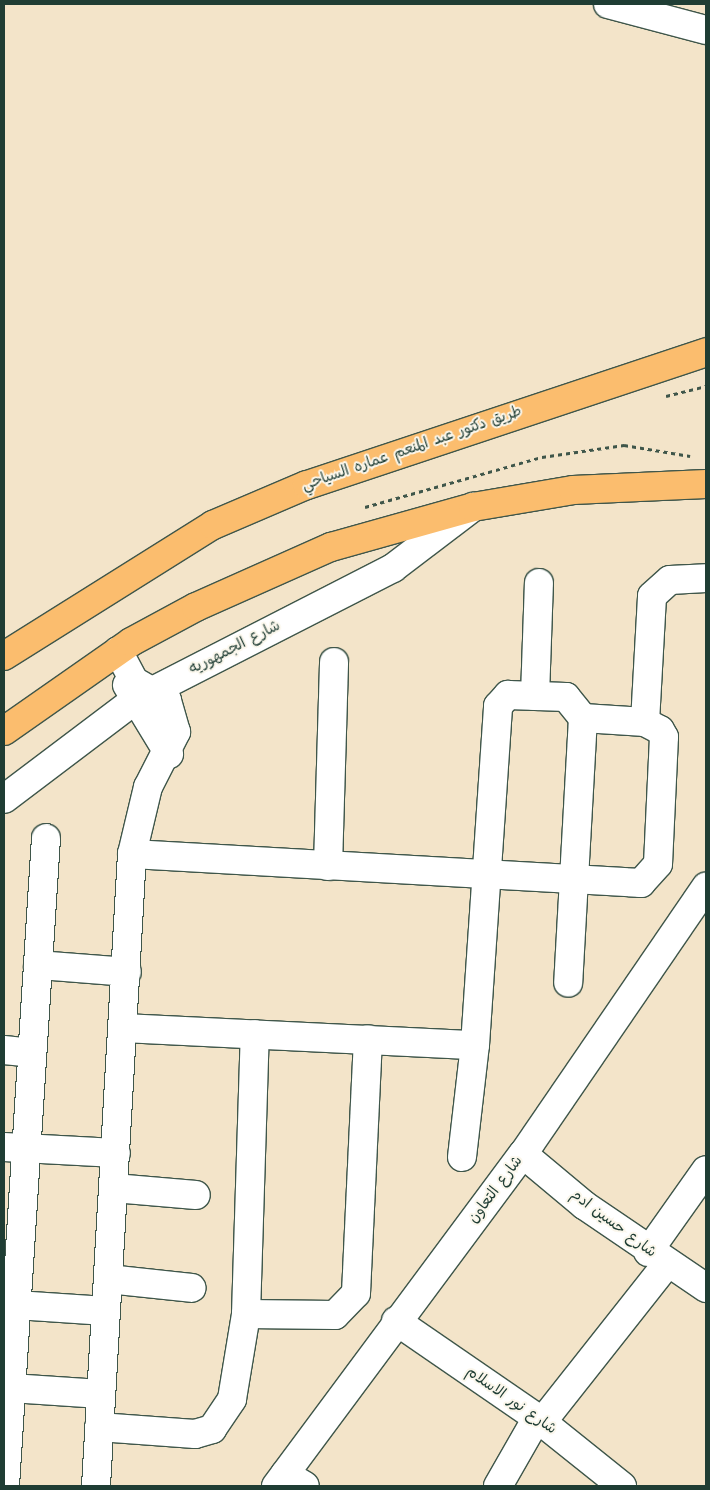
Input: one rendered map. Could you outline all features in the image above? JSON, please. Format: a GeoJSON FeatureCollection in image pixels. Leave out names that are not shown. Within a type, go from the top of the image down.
{"type":"FeatureCollection","features":[{"type":"Feature","properties":{"kind":"main road","name":"طريق دكتور عبد المنعم عماره السياحي"},"geometry":{"type":"LineString","coordinates":[[4,656],[213,525],[298,488],[374,459],[706,352]]}},
{"type":"Feature","properties":{"kind":"main road"},"geometry":{"type":"LineString","coordinates":[[4,731],[115,653],[196,606],[305,558],[401,524],[473,507],[573,490],[706,484]]}},
{"type":"Feature","properties":{"kind":"street"},"geometry":{"type":"LineString","coordinates":[[608,4],[706,30]]}},
{"type":"Feature","properties":{"kind":"street","name":"شارع الجمهوريه"},"geometry":{"type":"LineString","coordinates":[[4,799],[143,695],[400,564],[473,507]]}},
{"type":"Feature","properties":{"kind":"street"},"geometry":{"type":"LineString","coordinates":[[645,722],[652,596],[670,580],[706,578]]}},
{"type":"Feature","properties":{"kind":"street"},"geometry":{"type":"LineString","coordinates":[[535,696],[539,583]]}},
{"type":"Feature","properties":{"kind":"street"},"geometry":{"type":"LineString","coordinates":[[96,1486],[127,972],[132,854],[148,787],[169,754],[143,695],[115,653]]}},
{"type":"Feature","properties":{"kind":"street"},"geometry":{"type":"LineString","coordinates":[[328,866],[334,662]]}},
{"type":"Feature","properties":{"kind":"street"},"geometry":{"type":"LineString","coordinates":[[462,1157],[475,1045],[498,706],[508,695],[566,697],[583,718],[568,983]]}},
{"type":"Feature","properties":{"kind":"street"},"geometry":{"type":"LineString","coordinates":[[132,854],[633,885],[655,872],[664,746],[660,730],[645,722],[583,718]]}},
{"type":"Feature","properties":{"kind":"street"},"geometry":{"type":"LineString","coordinates":[[6,1486],[6,1452],[11,1388],[15,1148],[32,1053],[46,838]]}},
{"type":"Feature","properties":{"kind":"street","name":"شارع التعاون"},"geometry":{"type":"LineString","coordinates":[[289,1482],[396,1321],[523,1154],[706,887]]}},
{"type":"Feature","properties":{"kind":"street"},"geometry":{"type":"LineString","coordinates":[[38,965],[127,972]]}},
{"type":"Feature","properties":{"kind":"street"},"geometry":{"type":"LineString","coordinates":[[123,1028],[475,1045]]}},
{"type":"Feature","properties":{"kind":"street"},"geometry":{"type":"LineString","coordinates":[[99,1427],[195,1434],[212,1429],[232,1399],[246,1314],[255,1034]]}},
{"type":"Feature","properties":{"kind":"street"},"geometry":{"type":"LineString","coordinates":[[246,1314],[335,1315],[356,1293],[368,1040]]}},
{"type":"Feature","properties":{"kind":"street"},"geometry":{"type":"LineString","coordinates":[[4,1050],[32,1053]]}},
{"type":"Feature","properties":{"kind":"street"},"geometry":{"type":"LineString","coordinates":[[15,1148],[116,1153]]}},
{"type":"Feature","properties":{"kind":"street","name":"شارع حسين ادم"},"geometry":{"type":"LineString","coordinates":[[523,1154],[658,1258],[706,1288]]}},
{"type":"Feature","properties":{"kind":"street"},"geometry":{"type":"LineString","coordinates":[[498,1486],[539,1420],[658,1258],[706,1170]]}},
{"type":"Feature","properties":{"kind":"street"},"geometry":{"type":"LineString","coordinates":[[114,1188],[196,1195]]}},
{"type":"Feature","properties":{"kind":"street"},"geometry":{"type":"LineString","coordinates":[[108,1280],[192,1288]]}},
{"type":"Feature","properties":{"kind":"street"},"geometry":{"type":"LineString","coordinates":[[12,1298],[106,1311]]}},
{"type":"Feature","properties":{"kind":"street","name":"شارع نور الاسلام"},"geometry":{"type":"LineString","coordinates":[[396,1321],[539,1420],[622,1486]]}},
{"type":"Feature","properties":{"kind":"street"},"geometry":{"type":"LineString","coordinates":[[11,1388],[101,1394]]}},
{"type":"Feature","properties":{"kind":"path"},"geometry":{"type":"LineString","coordinates":[[662,397],[706,386]]}}]}
